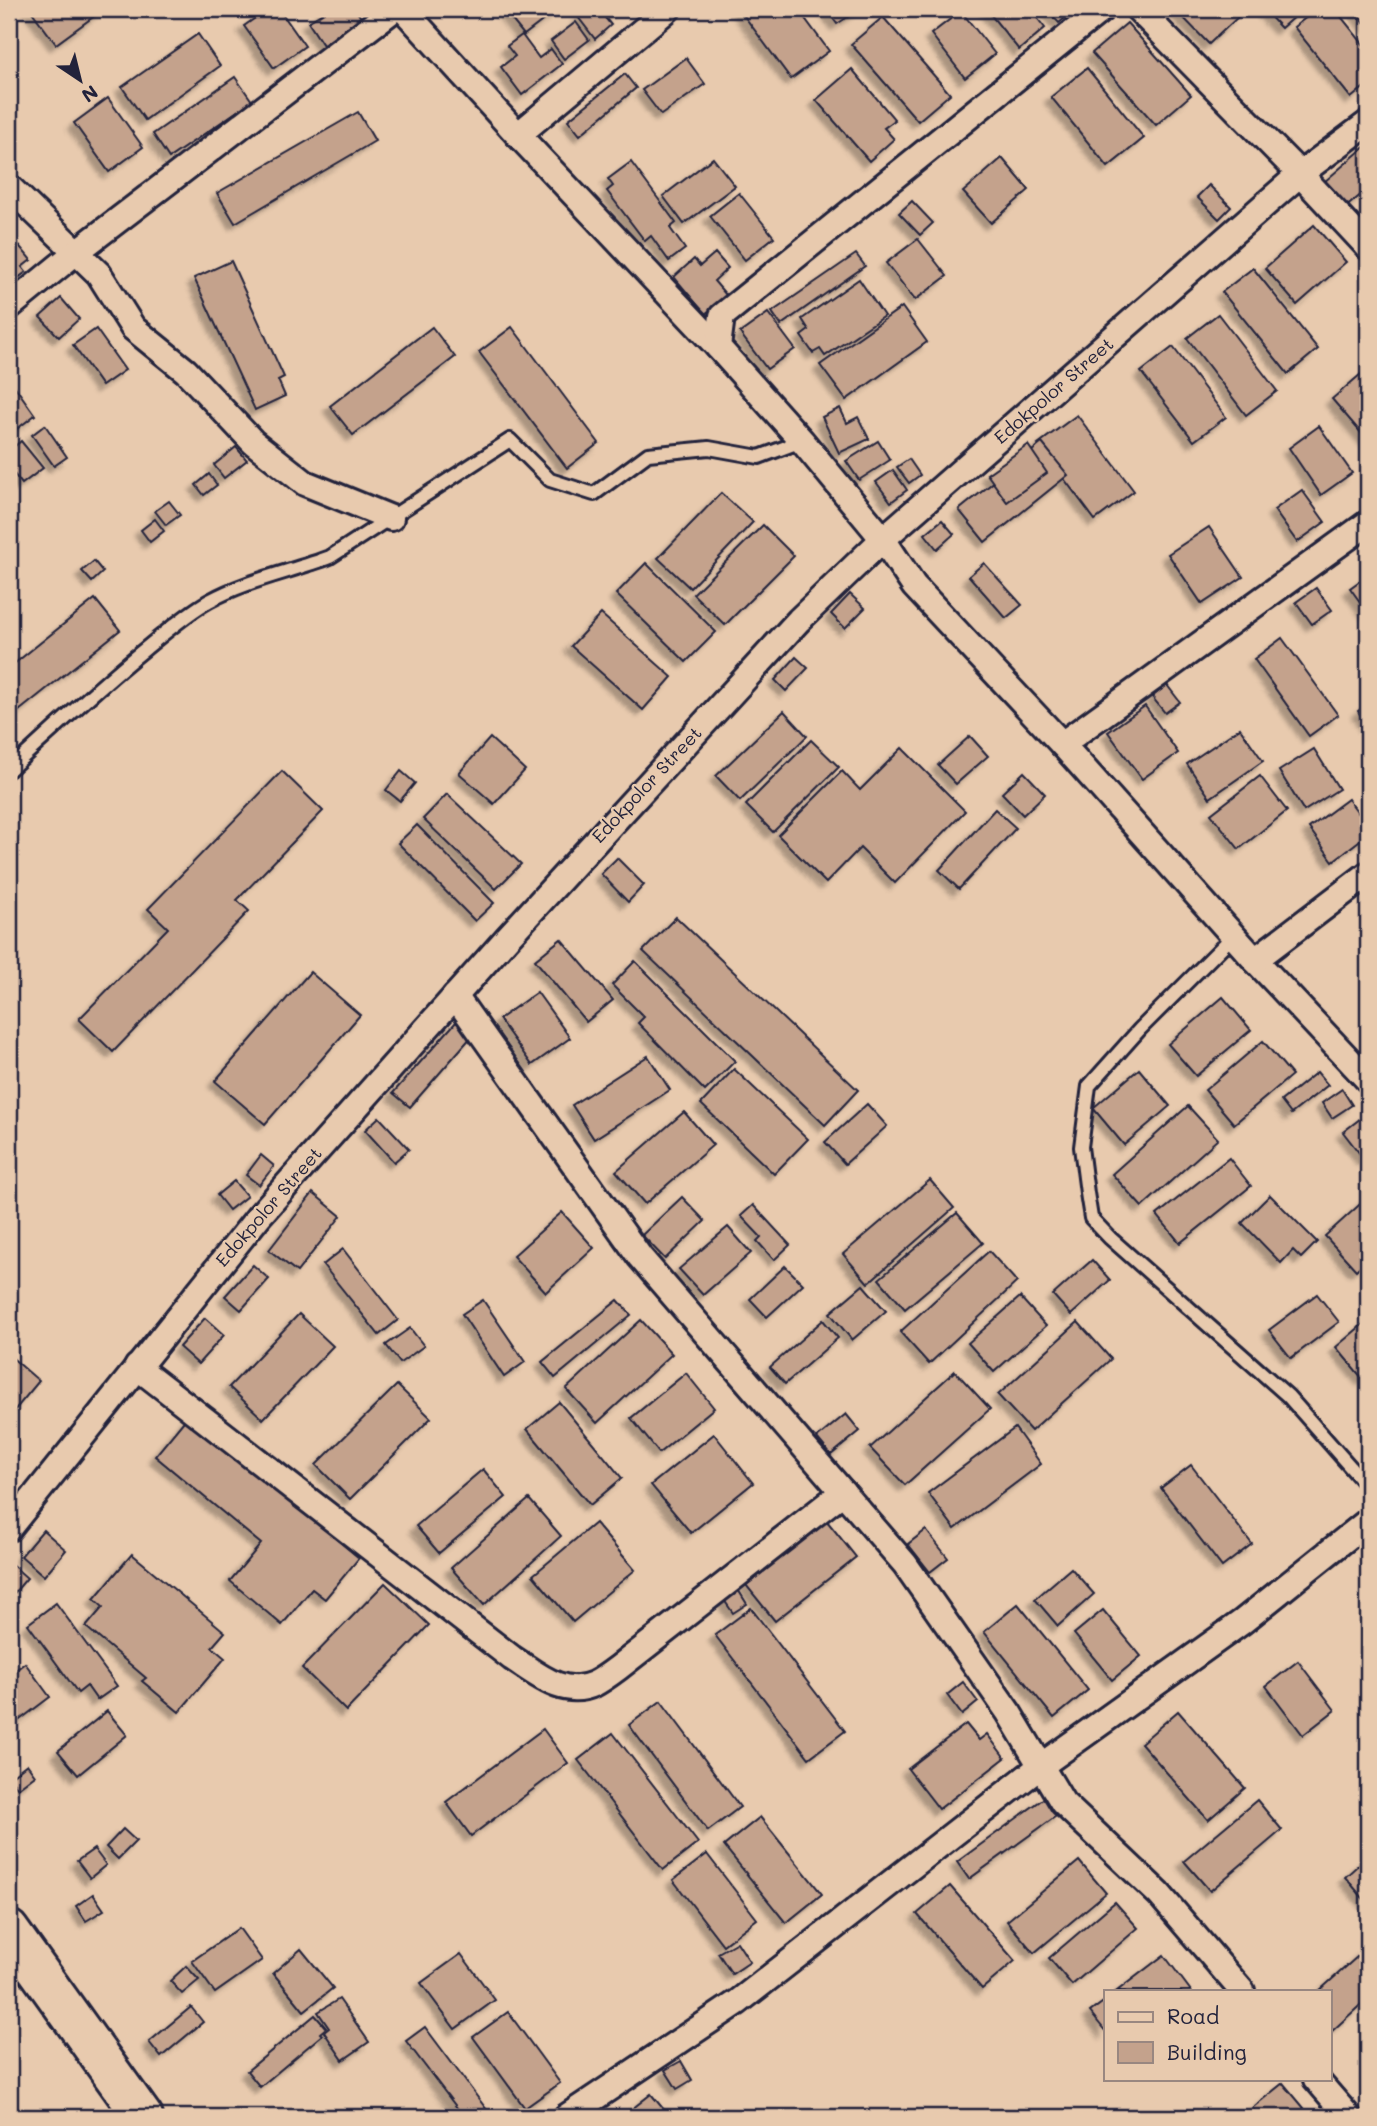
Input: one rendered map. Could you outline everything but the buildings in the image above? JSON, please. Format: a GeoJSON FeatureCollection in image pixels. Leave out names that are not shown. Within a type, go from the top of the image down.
{"type":"FeatureCollection","features":[{"type":"Feature","properties":{"kind":"highway"},"geometry":{"type":"LineString","coordinates":[[9,1930],[143,2117]]}},
{"type":"Feature","properties":{"kind":"street"},"geometry":{"type":"LineString","coordinates":[[9,307],[75,253],[394,9]]}},
{"type":"Feature","properties":{"kind":"street"},"geometry":{"type":"LineString","coordinates":[[403,9],[517,135],[718,347],[802,441],[883,539],[923,595],[1062,744],[1255,960],[1368,1080]]}},
{"type":"Feature","properties":{"kind":"street"},"geometry":{"type":"LineString","coordinates":[[517,135],[668,9]]}},
{"type":"Feature","properties":{"kind":"street"},"geometry":{"type":"LineString","coordinates":[[718,347],[723,316],[1102,9]]}},
{"type":"Feature","properties":{"kind":"street"},"geometry":{"type":"LineString","coordinates":[[1138,9],[1368,247]]}},
{"type":"Feature","properties":{"kind":"street","name":"Edokpolor Street"},"geometry":{"type":"LineString","coordinates":[[9,1528],[259,1216],[799,620],[883,539],[1300,174],[1368,123]]}},
{"type":"Feature","properties":{"kind":"street"},"geometry":{"type":"LineString","coordinates":[[9,187],[99,274],[133,328],[186,371],[253,442],[305,483],[391,518]]}},
{"type":"Feature","properties":{"kind":"street"},"geometry":{"type":"LineString","coordinates":[[1062,744],[1368,523]]}},
{"type":"Feature","properties":{"kind":"street"},"geometry":{"type":"LineString","coordinates":[[1255,960],[1368,874]]}},
{"type":"Feature","properties":{"kind":"street"},"geometry":{"type":"LineString","coordinates":[[456,996],[640,1257],[905,1564],[1009,1713],[1063,1803],[1159,1894],[1241,1990]]}},
{"type":"Feature","properties":{"kind":"street"},"geometry":{"type":"LineString","coordinates":[[137,1367],[512,1658],[555,1685],[580,1688],[607,1676],[843,1492]]}},
{"type":"Feature","properties":{"kind":"street"},"geometry":{"type":"LineString","coordinates":[[566,2117],[738,2002],[1042,1765],[1241,1622],[1368,1521]]}},
{"type":"Feature","properties":{"kind":"street"},"geometry":{"type":"LineString","coordinates":[[1318,2080],[1349,2117]]}},
{"type":"Feature","properties":{"kind":"lane"},"geometry":{"type":"LineString","coordinates":[[9,770],[125,666],[181,620],[209,601],[240,587],[330,556],[510,440],[550,480],[593,494],[648,454],[709,448],[758,457],[802,441]]}},
{"type":"Feature","properties":{"kind":"lane"},"geometry":{"type":"LineString","coordinates":[[1233,936],[1140,1029],[1089,1086],[1081,1147],[1091,1218],[1110,1238],[1288,1396],[1368,1487]]}}]}
